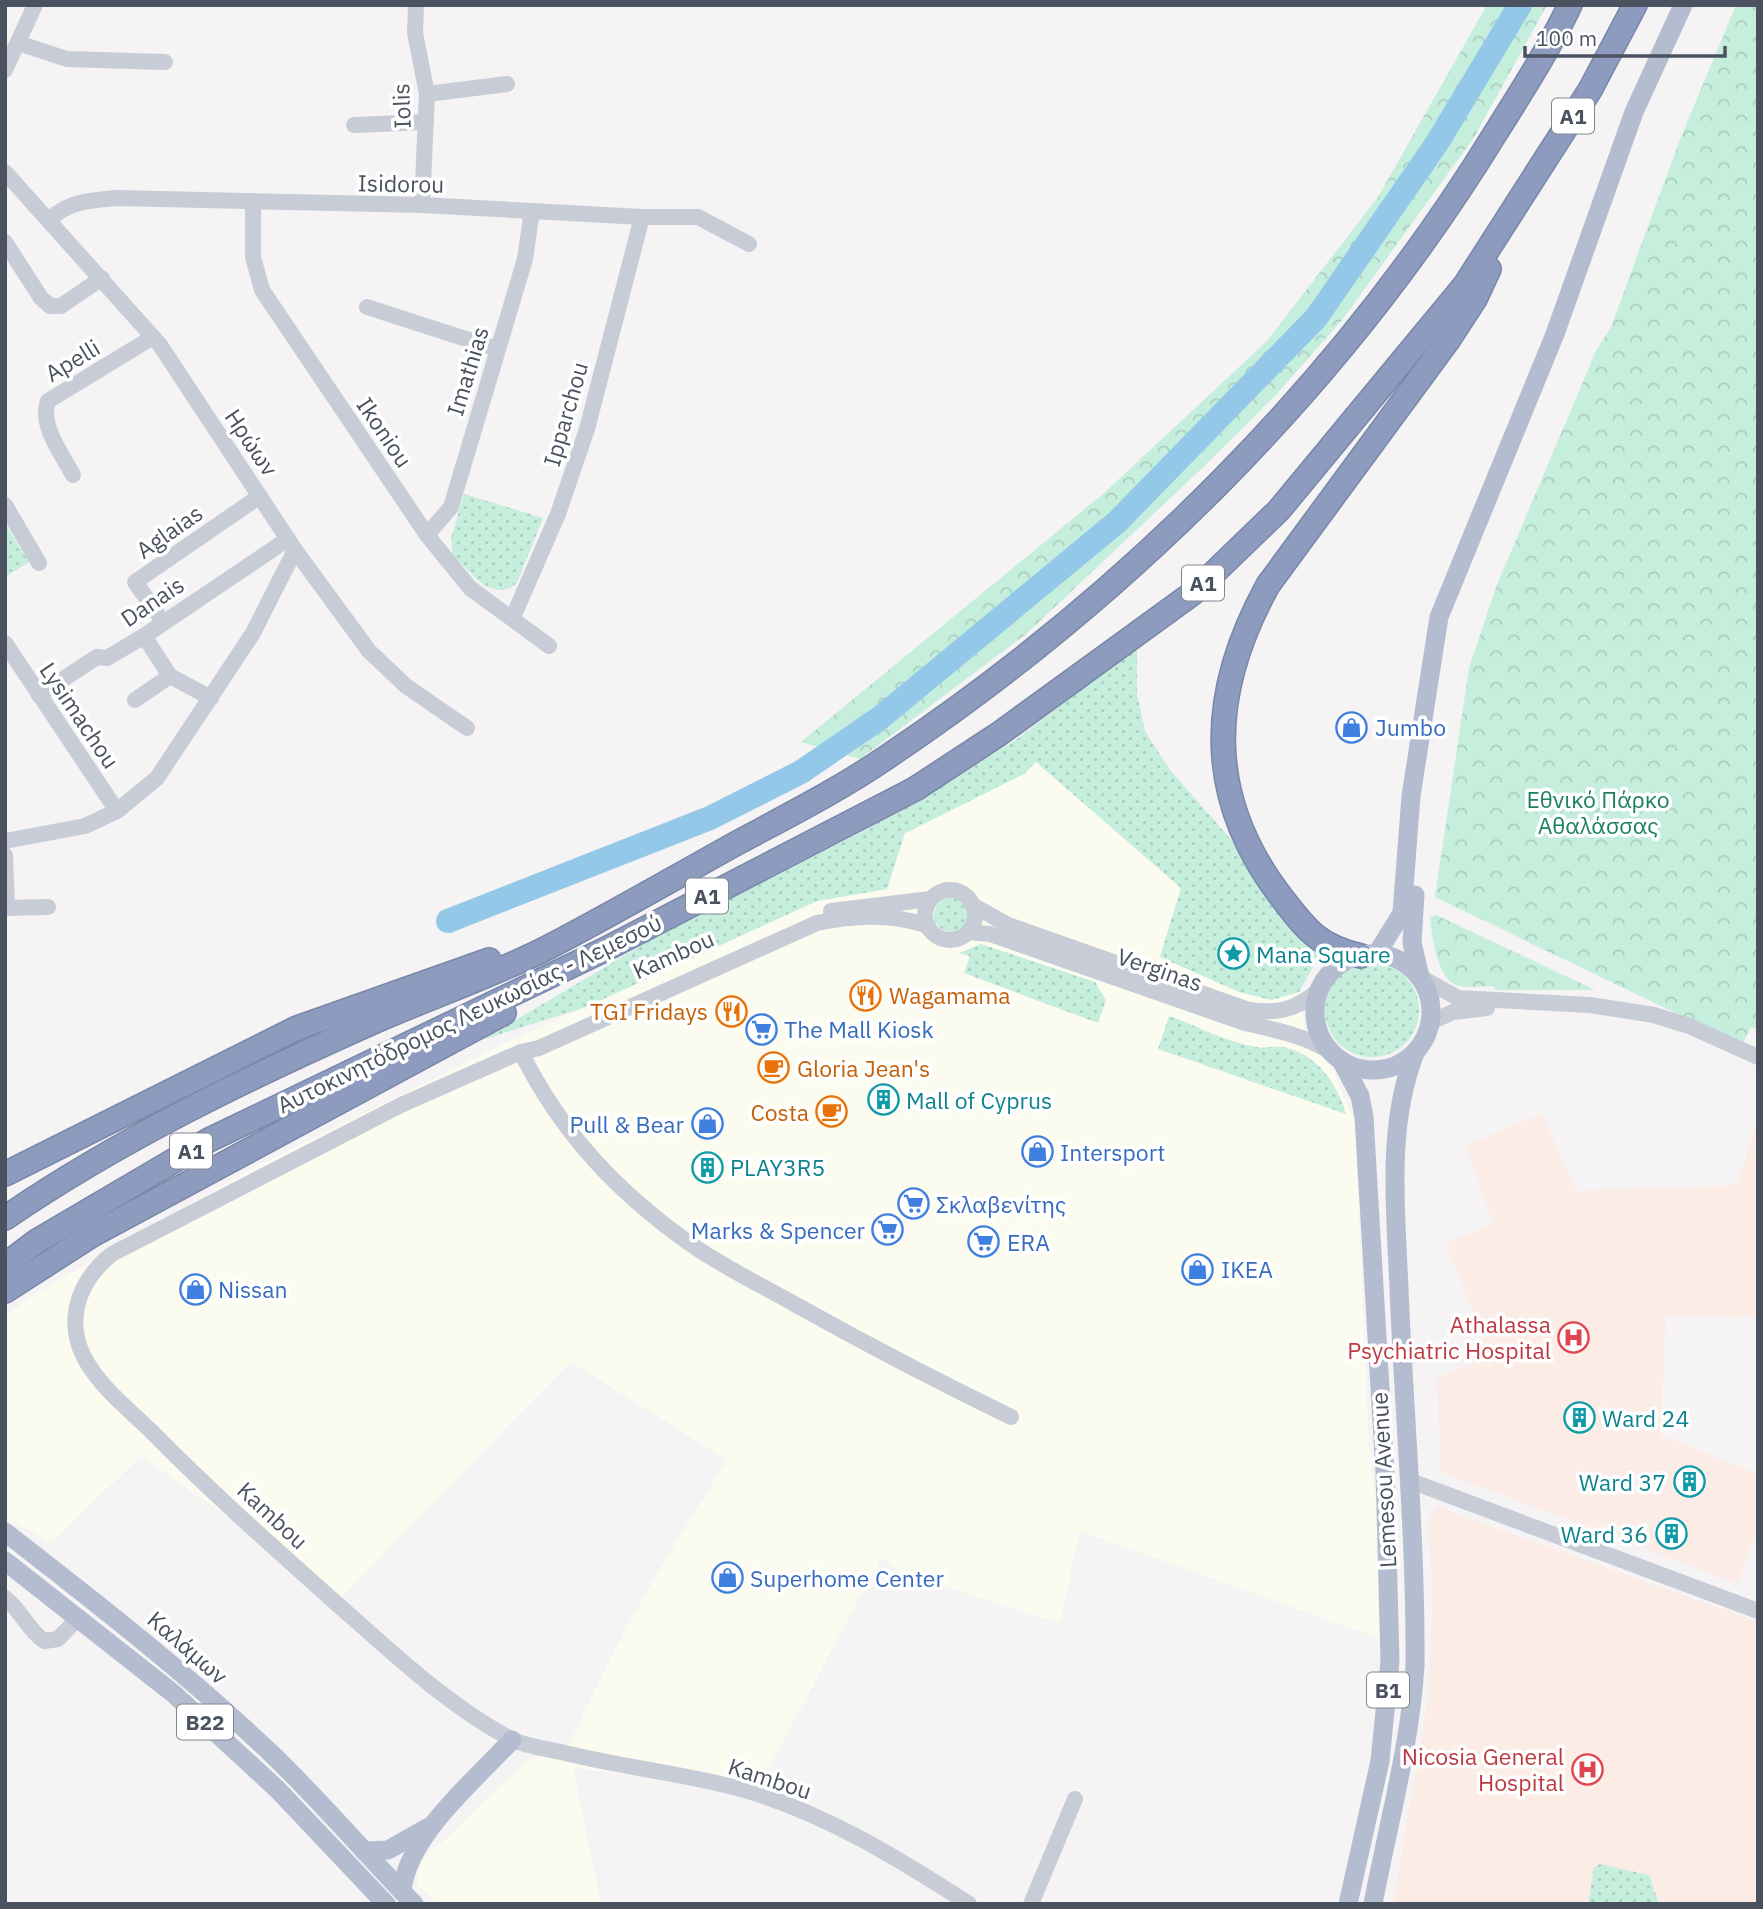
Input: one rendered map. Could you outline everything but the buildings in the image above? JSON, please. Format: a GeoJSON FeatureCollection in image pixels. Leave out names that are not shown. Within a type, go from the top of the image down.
{"type":"FeatureCollection","features":[{"type":"Feature","properties":{"kind":"highway","name":"A1"},"geometry":{"type":"LineString","coordinates":[[5,1218],[107,1156],[256,1076],[377,1020],[494,973],[631,902],[809,804],[883,760],[951,712],[1069,621],[1241,460],[1284,415],[1388,292],[1436,227],[1531,76],[1570,5]]}},
{"type":"Feature","properties":{"kind":"highway","name":"Αυτοκινητόδρομος Λευκωσίας - Λεμεσού"},"geometry":{"type":"LineString","coordinates":[[11,1278],[61,1227],[209,1140],[604,950],[915,789],[999,734],[1193,593],[1279,510],[1429,332],[1506,224],[1590,90],[1635,5]]}},
{"type":"Feature","properties":{"kind":"highway"},"geometry":{"type":"LineString","coordinates":[[1369,956],[1332,950],[1312,933],[1250,851],[1232,808],[1224,776],[1225,716],[1246,629],[1268,585],[1449,339],[1475,299],[1506,224]]}},
{"type":"Feature","properties":{"kind":"highway"},"geometry":{"type":"LineString","coordinates":[[5,1174],[297,1028],[495,958],[631,902]]}},
{"type":"Feature","properties":{"kind":"main road"},"geometry":{"type":"LineString","coordinates":[[1369,956],[1402,913],[1410,796],[1439,617],[1555,334],[1639,101],[1683,5]]}},
{"type":"Feature","properties":{"kind":"main road"},"geometry":{"type":"LineString","coordinates":[[1431,1022],[1430,995],[1420,977],[1412,943],[1423,780],[1443,652],[1457,604],[1547,384],[1575,306],[1607,212],[1614,173]]}},
{"type":"Feature","properties":{"kind":"main road"},"geometry":{"type":"LineString","coordinates":[[1318,992],[1327,976],[1343,963],[1369,956],[1393,958],[1408,965],[1420,977]]}},
{"type":"Feature","properties":{"kind":"main road","name":"B1"},"geometry":{"type":"LineString","coordinates":[[1318,992],[1316,1025],[1323,1041],[1337,1057]]}},
{"type":"Feature","properties":{"kind":"main road","name":"B1"},"geometry":{"type":"LineString","coordinates":[[1415,1053],[1425,1039],[1431,1022]]}},
{"type":"Feature","properties":{"kind":"main road"},"geometry":{"type":"LineString","coordinates":[[1337,1057],[1359,1068],[1379,1069],[1398,1064],[1415,1053]]}},
{"type":"Feature","properties":{"kind":"main road","name":"Lemesou Avenue"},"geometry":{"type":"LineString","coordinates":[[1373,1904],[1412,1715],[1415,1623],[1397,1230],[1396,1138],[1400,1097],[1415,1053]]}},
{"type":"Feature","properties":{"kind":"main road","name":"Lemesou Avenue"},"geometry":{"type":"LineString","coordinates":[[1337,1057],[1360,1096],[1364,1117],[1390,1614],[1390,1661],[1383,1735],[1348,1904]]}},
{"type":"Feature","properties":{"kind":"main road"},"geometry":{"type":"LineString","coordinates":[[5,1300],[11,1278]]}},
{"type":"Feature","properties":{"kind":"main road","name":"Καλάμων"},"geometry":{"type":"LineString","coordinates":[[5,1532],[125,1625],[207,1695],[275,1758],[408,1897]]}},
{"type":"Feature","properties":{"kind":"main road","name":"Καλάμων"},"geometry":{"type":"LineString","coordinates":[[5,1561],[174,1694],[272,1784],[386,1904]]}},
{"type":"Feature","properties":{"kind":"main road"},"geometry":{"type":"LineString","coordinates":[[408,1897],[408,1861],[437,1821],[512,1740]]}},
{"type":"Feature","properties":{"kind":"main road"},"geometry":{"type":"LineString","coordinates":[[364,1851],[388,1850],[399,1846],[437,1821]]}},
{"type":"Feature","properties":{"kind":"street"},"geometry":{"type":"LineString","coordinates":[[5,69],[35,5]]}},
{"type":"Feature","properties":{"kind":"street","name":"Iolis"},"geometry":{"type":"LineString","coordinates":[[416,5],[415,33],[427,94],[422,205]]}},
{"type":"Feature","properties":{"kind":"street"},"geometry":{"type":"LineString","coordinates":[[18,43],[67,59],[165,62]]}},
{"type":"Feature","properties":{"kind":"street"},"geometry":{"type":"LineString","coordinates":[[427,94],[507,84]]}},
{"type":"Feature","properties":{"kind":"street"},"geometry":{"type":"LineString","coordinates":[[354,125],[426,122]]}},
{"type":"Feature","properties":{"kind":"street","name":"Ηρώων"},"geometry":{"type":"LineString","coordinates":[[5,172],[50,219],[153,337],[292,544],[369,651],[406,686],[467,728]]}},
{"type":"Feature","properties":{"kind":"street","name":"Isidorou"},"geometry":{"type":"LineString","coordinates":[[50,219],[63,207],[91,200],[422,205],[642,217],[698,217],[749,244]]}},
{"type":"Feature","properties":{"kind":"street","name":"Ikoniou"},"geometry":{"type":"LineString","coordinates":[[253,203],[253,257],[262,290],[427,535],[470,588],[549,646]]}},
{"type":"Feature","properties":{"kind":"street","name":"Imathias"},"geometry":{"type":"LineString","coordinates":[[427,535],[451,507],[525,258],[532,211]]}},
{"type":"Feature","properties":{"kind":"street","name":"Ipparchou"},"geometry":{"type":"LineString","coordinates":[[513,617],[558,514],[587,429],[642,217]]}},
{"type":"Feature","properties":{"kind":"street"},"geometry":{"type":"LineString","coordinates":[[5,243],[41,298],[50,306],[61,306],[102,278]]}},
{"type":"Feature","properties":{"kind":"street"},"geometry":{"type":"LineString","coordinates":[[367,307],[497,349]]}},
{"type":"Feature","properties":{"kind":"street","name":"Apelli"},"geometry":{"type":"LineString","coordinates":[[73,475],[46,422],[44,411],[48,401],[153,337]]}},
{"type":"Feature","properties":{"kind":"street","name":"Aglaias"},"geometry":{"type":"LineString","coordinates":[[157,613],[135,582],[260,496]]}},
{"type":"Feature","properties":{"kind":"street"},"geometry":{"type":"LineString","coordinates":[[5,505],[39,563]]}},
{"type":"Feature","properties":{"kind":"street"},"geometry":{"type":"LineString","coordinates":[[5,841],[85,825],[117,811],[157,778],[253,633],[292,544]]}},
{"type":"Feature","properties":{"kind":"street","name":"Danais"},"geometry":{"type":"LineString","coordinates":[[39,695],[97,657],[107,658],[144,636],[292,544]]}},
{"type":"Feature","properties":{"kind":"street"},"geometry":{"type":"LineString","coordinates":[[144,636],[170,676],[211,698]]}},
{"type":"Feature","properties":{"kind":"street","name":"Lysimachou"},"geometry":{"type":"LineString","coordinates":[[5,643],[117,811]]}},
{"type":"Feature","properties":{"kind":"street"},"geometry":{"type":"LineString","coordinates":[[135,700],[170,676]]}},
{"type":"Feature","properties":{"kind":"street"},"geometry":{"type":"LineString","coordinates":[[5,855],[6,908],[48,907]]}},
{"type":"Feature","properties":{"kind":"street"},"geometry":{"type":"LineString","coordinates":[[949,889],[968,897],[976,915],[968,932],[954,939],[937,936],[928,926],[925,916],[931,899],[949,889]]}},
{"type":"Feature","properties":{"kind":"street","name":"Kambou"},"geometry":{"type":"LineString","coordinates":[[521,1052],[540,1038],[802,921],[837,909],[931,899]]}},
{"type":"Feature","properties":{"kind":"street","name":"Verginas"},"geometry":{"type":"LineString","coordinates":[[974,906],[1008,925],[1249,1010],[1276,1013],[1300,1006],[1318,992]]}},
{"type":"Feature","properties":{"kind":"street","name":"Kambou"},"geometry":{"type":"LineString","coordinates":[[928,926],[888,917],[841,918],[817,923],[539,1048],[521,1052],[401,1105],[112,1254],[85,1283],[79,1295],[75,1320],[80,1347],[96,1375],[176,1457],[408,1666],[469,1714],[512,1740],[587,1759],[740,1789],[772,1799],[847,1831],[969,1904]]}},
{"type":"Feature","properties":{"kind":"street","name":"Verginas"},"geometry":{"type":"LineString","coordinates":[[968,932],[990,934],[1245,1023],[1284,1032],[1318,1044],[1337,1057]]}},
{"type":"Feature","properties":{"kind":"street"},"geometry":{"type":"LineString","coordinates":[[1420,977],[1452,997],[1524,1004],[1590,1005],[1654,1015],[1689,1026],[1758,1057]]}},
{"type":"Feature","properties":{"kind":"street"},"geometry":{"type":"LineString","coordinates":[[1431,1022],[1453,1012],[1524,1004]]}},
{"type":"Feature","properties":{"kind":"street"},"geometry":{"type":"LineString","coordinates":[[521,1052],[543,1096],[572,1138],[624,1192],[693,1246],[902,1364],[1011,1417]]}},
{"type":"Feature","properties":{"kind":"street"},"geometry":{"type":"LineString","coordinates":[[1408,1480],[1758,1611]]}},
{"type":"Feature","properties":{"kind":"street"},"geometry":{"type":"LineString","coordinates":[[5,1598],[21,1611],[36,1635],[44,1641],[58,1639],[79,1617]]}},
{"type":"Feature","properties":{"kind":"street"},"geometry":{"type":"LineString","coordinates":[[1031,1904],[1075,1799]]}},
{"type":"Feature","properties":{"kind":"shaded area"},"geometry":{"type":"Polygon","coordinates":[[[1036,762],[1181,888],[1160,957],[1239,992],[1271,1000],[1299,992],[1305,1029],[1330,1063],[1355,1123],[1369,1449],[1382,1544],[1384,1640],[1080,1531],[1060,1623],[904,1574],[881,1558],[757,1790],[573,1768],[601,1904],[437,1904],[417,1884],[421,1862],[525,1763],[570,1743],[613,1653],[659,1570],[727,1460],[571,1362],[342,1596],[141,1456],[52,1542],[5,1518],[5,1317],[30,1297],[251,1169],[502,1045],[817,901],[887,889],[905,834],[1023,774],[1036,762]]]}},
{"type":"Feature","properties":{"kind":"shaded area","name":"Athalassa Psychiatric Hospital"},"geometry":{"type":"Polygon","coordinates":[[[1542,1114],[1576,1191],[1737,1185],[1758,1119],[1758,1318],[1666,1315],[1660,1435],[1758,1474],[1758,1526],[1738,1584],[1441,1472],[1437,1379],[1491,1356],[1446,1244],[1493,1223],[1466,1145],[1542,1114]]]}},
{"type":"Feature","properties":{"kind":"shaded area","name":"Nicosia General Hospital"},"geometry":{"type":"Polygon","coordinates":[[[1437,1507],[1758,1622],[1758,1904],[1393,1904],[1428,1700],[1433,1606],[1428,1519],[1437,1507]]]}},
{"type":"Feature","properties":{"kind":"green space"},"geometry":{"type":"Polygon","coordinates":[[[1487,5],[1547,5],[1473,139],[1342,320],[1276,395],[1026,634],[860,759],[801,742],[1103,494],[1267,341],[1378,197],[1487,5]]]}},
{"type":"Feature","properties":{"kind":"green space","name":"Εθνικό Πάρκο Αθαλάσσας"},"geometry":{"type":"Polygon","coordinates":[[[1736,5],[1758,5],[1758,1030],[1751,1027],[1742,1045],[1435,897],[1469,668],[1496,587],[1596,351],[1611,327],[1679,142],[1736,5]]]}},
{"type":"Feature","properties":{"kind":"green space"},"geometry":{"type":"Polygon","coordinates":[[[464,494],[543,518],[517,583],[508,589],[499,590],[483,584],[453,555],[451,538],[464,494]]]}},
{"type":"Feature","properties":{"kind":"green space"},"geometry":{"type":"Polygon","coordinates":[[[5,524],[29,562],[5,577],[5,524]]]}},
{"type":"Feature","properties":{"kind":"green space"},"geometry":{"type":"Polygon","coordinates":[[[1137,646],[1137,694],[1145,731],[1170,770],[1242,852],[1320,955],[1299,992],[1271,1000],[1239,992],[1160,957],[1181,888],[1036,762],[1024,774],[905,833],[887,889],[817,901],[586,1007],[482,1040],[671,928],[854,836],[922,798],[1016,740],[1137,646]]]}},
{"type":"Feature","properties":{"kind":"green space"},"geometry":{"type":"Polygon","coordinates":[[[951,898],[963,903],[968,915],[963,927],[951,932],[939,927],[934,915],[939,903],[951,898]]]}},
{"type":"Feature","properties":{"kind":"green space"},"geometry":{"type":"Polygon","coordinates":[[[1436,915],[1595,990],[1496,990],[1493,986],[1459,986],[1445,976],[1437,957],[1430,917],[1436,915]]]}},
{"type":"Feature","properties":{"kind":"green space"},"geometry":{"type":"Polygon","coordinates":[[[981,944],[1095,982],[1106,1000],[1098,1023],[964,973],[970,956],[959,953],[981,944]]]}},
{"type":"Feature","properties":{"kind":"green space"},"geometry":{"type":"Polygon","coordinates":[[[1372,963],[1390,967],[1405,977],[1415,992],[1419,1010],[1415,1028],[1405,1043],[1390,1053],[1372,1057],[1354,1053],[1339,1043],[1329,1028],[1325,1010],[1329,992],[1339,977],[1354,967],[1372,963]]]}},
{"type":"Feature","properties":{"kind":"green space"},"geometry":{"type":"Polygon","coordinates":[[[1169,1016],[1245,1045],[1283,1047],[1306,1056],[1324,1071],[1331,1081],[1346,1114],[1158,1049],[1169,1016]]]}},
{"type":"Feature","properties":{"kind":"green space"},"geometry":{"type":"Polygon","coordinates":[[[1600,1864],[1649,1875],[1659,1904],[1588,1904],[1594,1868],[1600,1864]]]}},
{"type":"Feature","properties":{"kind":"waterway"},"geometry":{"type":"LineString","coordinates":[[448,921],[710,818],[801,772],[880,718],[1117,522],[1316,318],[1437,143],[1520,5]]}},
{"type":"Feature","properties":{"kind":"place","name":"Jumbo"},"geometry":{"type":"Point","coordinates":[1352,727]}},
{"type":"Feature","properties":{"kind":"place","name":"Mana Square"},"geometry":{"type":"Point","coordinates":[1233,954]}},
{"type":"Feature","properties":{"kind":"place","name":"Wagamama"},"geometry":{"type":"Point","coordinates":[866,995]}},
{"type":"Feature","properties":{"kind":"place","name":"TGI Fridays"},"geometry":{"type":"Point","coordinates":[731,1011]}},
{"type":"Feature","properties":{"kind":"place","name":"The Mall Kiosk"},"geometry":{"type":"Point","coordinates":[761,1029]}},
{"type":"Feature","properties":{"kind":"place","name":"Gloria Jean's"},"geometry":{"type":"Point","coordinates":[774,1068]}},
{"type":"Feature","properties":{"kind":"place","name":"Mall of Cyprus"},"geometry":{"type":"Point","coordinates":[883,1100]}},
{"type":"Feature","properties":{"kind":"place","name":"Costa"},"geometry":{"type":"Point","coordinates":[832,1112]}},
{"type":"Feature","properties":{"kind":"place","name":"Pull & Bear"},"geometry":{"type":"Point","coordinates":[707,1124]}},
{"type":"Feature","properties":{"kind":"place","name":"Intersport"},"geometry":{"type":"Point","coordinates":[1037,1152]}},
{"type":"Feature","properties":{"kind":"place","name":"PLAY3R5"},"geometry":{"type":"Point","coordinates":[707,1167]}},
{"type":"Feature","properties":{"kind":"place","name":"Σκλαβενίτης"},"geometry":{"type":"Point","coordinates":[913,1204]}},
{"type":"Feature","properties":{"kind":"place","name":"Marks & Spencer"},"geometry":{"type":"Point","coordinates":[888,1230]}},
{"type":"Feature","properties":{"kind":"place","name":"ERA"},"geometry":{"type":"Point","coordinates":[984,1242]}},
{"type":"Feature","properties":{"kind":"place","name":"IKEA"},"geometry":{"type":"Point","coordinates":[1198,1269]}},
{"type":"Feature","properties":{"kind":"place","name":"Nissan"},"geometry":{"type":"Point","coordinates":[195,1289]}},
{"type":"Feature","properties":{"kind":"place","name":"Athalassa Psychiatric Hospital"},"geometry":{"type":"Point","coordinates":[1574,1337]}},
{"type":"Feature","properties":{"kind":"place","name":"Ward 24"},"geometry":{"type":"Point","coordinates":[1579,1418]}},
{"type":"Feature","properties":{"kind":"place","name":"Ward 37"},"geometry":{"type":"Point","coordinates":[1689,1482]}},
{"type":"Feature","properties":{"kind":"place","name":"Ward 36"},"geometry":{"type":"Point","coordinates":[1671,1534]}},
{"type":"Feature","properties":{"kind":"place","name":"Superhome Center"},"geometry":{"type":"Point","coordinates":[727,1578]}},
{"type":"Feature","properties":{"kind":"place","name":"Nicosia General Hospital"},"geometry":{"type":"Point","coordinates":[1587,1769]}}]}
